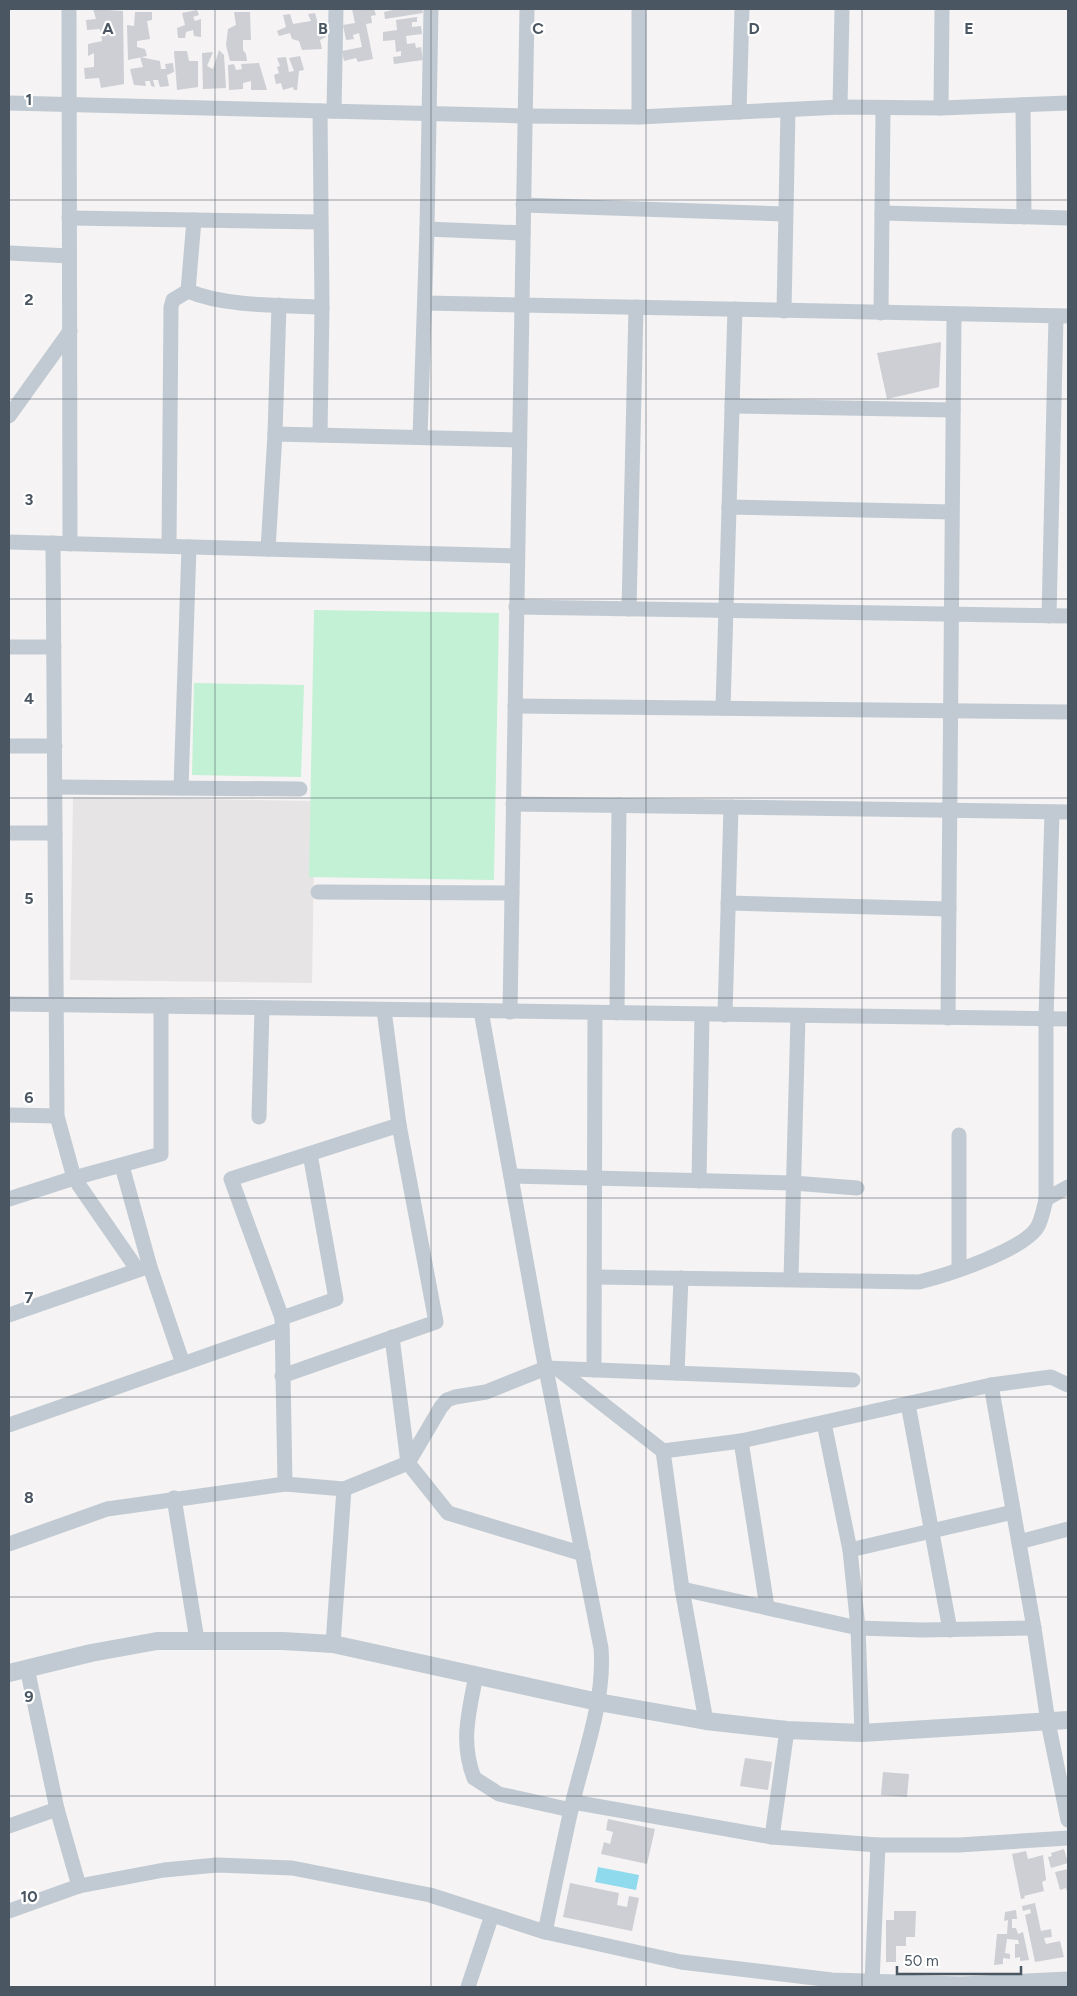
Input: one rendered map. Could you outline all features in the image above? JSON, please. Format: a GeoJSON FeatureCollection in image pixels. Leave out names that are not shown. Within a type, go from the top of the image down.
{"type":"FeatureCollection","features":[{"type":"Feature","properties":{"kind":"street"},"geometry":{"type":"LineString","coordinates":[[69,9],[70,544]]}},
{"type":"Feature","properties":{"kind":"street"},"geometry":{"type":"LineString","coordinates":[[320,435],[322,307],[320,222],[336,9]]}},
{"type":"Feature","properties":{"kind":"street"},"geometry":{"type":"LineString","coordinates":[[420,437],[427,229],[431,9]]}},
{"type":"Feature","properties":{"kind":"street"},"geometry":{"type":"LineString","coordinates":[[510,1012],[527,9]]}},
{"type":"Feature","properties":{"kind":"street"},"geometry":{"type":"LineString","coordinates":[[639,9],[639,117]]}},
{"type":"Feature","properties":{"kind":"street"},"geometry":{"type":"LineString","coordinates":[[739,112],[742,9]]}},
{"type":"Feature","properties":{"kind":"street"},"geometry":{"type":"LineString","coordinates":[[840,107],[842,9]]}},
{"type":"Feature","properties":{"kind":"street"},"geometry":{"type":"LineString","coordinates":[[941,108],[942,9]]}},
{"type":"Feature","properties":{"kind":"street"},"geometry":{"type":"LineString","coordinates":[[9,103],[429,114],[639,117],[840,107],[941,108],[1068,103]]}},
{"type":"Feature","properties":{"kind":"street"},"geometry":{"type":"LineString","coordinates":[[1024,105],[1024,217]]}},
{"type":"Feature","properties":{"kind":"street"},"geometry":{"type":"LineString","coordinates":[[882,313],[883,108]]}},
{"type":"Feature","properties":{"kind":"street"},"geometry":{"type":"LineString","coordinates":[[784,310],[788,110]]}},
{"type":"Feature","properties":{"kind":"street"},"geometry":{"type":"LineString","coordinates":[[524,205],[785,214]]}},
{"type":"Feature","properties":{"kind":"street"},"geometry":{"type":"LineString","coordinates":[[882,213],[1068,218]]}},
{"type":"Feature","properties":{"kind":"street"},"geometry":{"type":"LineString","coordinates":[[69,218],[320,222]]}},
{"type":"Feature","properties":{"kind":"street"},"geometry":{"type":"LineString","coordinates":[[188,291],[194,220]]}},
{"type":"Feature","properties":{"kind":"street"},"geometry":{"type":"LineString","coordinates":[[427,229],[523,234]]}},
{"type":"Feature","properties":{"kind":"street"},"geometry":{"type":"LineString","coordinates":[[9,253],[70,256]]}},
{"type":"Feature","properties":{"kind":"street"},"geometry":{"type":"LineString","coordinates":[[168,546],[171,307],[173,300],[188,291],[210,298],[322,307]]}},
{"type":"Feature","properties":{"kind":"street"},"geometry":{"type":"LineString","coordinates":[[425,303],[1062,316],[1049,616]]}},
{"type":"Feature","properties":{"kind":"street"},"geometry":{"type":"LineString","coordinates":[[268,549],[275,434],[279,305]]}},
{"type":"Feature","properties":{"kind":"street"},"geometry":{"type":"LineString","coordinates":[[629,609],[636,307]]}},
{"type":"Feature","properties":{"kind":"street"},"geometry":{"type":"LineString","coordinates":[[723,708],[735,310]]}},
{"type":"Feature","properties":{"kind":"street"},"geometry":{"type":"LineString","coordinates":[[948,1018],[954,314]]}},
{"type":"Feature","properties":{"kind":"street"},"geometry":{"type":"LineString","coordinates":[[9,416],[70,332]]}},
{"type":"Feature","properties":{"kind":"street"},"geometry":{"type":"LineString","coordinates":[[732,406],[953,410]]}},
{"type":"Feature","properties":{"kind":"street"},"geometry":{"type":"LineString","coordinates":[[275,434],[520,440]]}},
{"type":"Feature","properties":{"kind":"street"},"geometry":{"type":"LineString","coordinates":[[729,507],[952,512]]}},
{"type":"Feature","properties":{"kind":"street"},"geometry":{"type":"LineString","coordinates":[[9,542],[518,556]]}},
{"type":"Feature","properties":{"kind":"street"},"geometry":{"type":"LineString","coordinates":[[53,543],[57,1005],[56,1116],[74,1178],[144,1268]]}},
{"type":"Feature","properties":{"kind":"street"},"geometry":{"type":"LineString","coordinates":[[181,788],[189,547]]}},
{"type":"Feature","properties":{"kind":"street"},"geometry":{"type":"LineString","coordinates":[[516,607],[1068,616]]}},
{"type":"Feature","properties":{"kind":"street"},"geometry":{"type":"LineString","coordinates":[[9,647],[54,647]]}},
{"type":"Feature","properties":{"kind":"street"},"geometry":{"type":"LineString","coordinates":[[515,706],[1068,712]]}},
{"type":"Feature","properties":{"kind":"street"},"geometry":{"type":"LineString","coordinates":[[9,746],[55,746]]}},
{"type":"Feature","properties":{"kind":"street"},"geometry":{"type":"LineString","coordinates":[[55,787],[300,789]]}},
{"type":"Feature","properties":{"kind":"street"},"geometry":{"type":"LineString","coordinates":[[513,804],[1068,812]]}},
{"type":"Feature","properties":{"kind":"street"},"geometry":{"type":"LineString","coordinates":[[617,1013],[619,805]]}},
{"type":"Feature","properties":{"kind":"street"},"geometry":{"type":"LineString","coordinates":[[725,1015],[731,807]]}},
{"type":"Feature","properties":{"kind":"street"},"geometry":{"type":"LineString","coordinates":[[595,1277],[919,1282],[959,1270],[1024,1241],[1038,1226],[1046,1199],[1046,1019],[1052,812]]}},
{"type":"Feature","properties":{"kind":"street"},"geometry":{"type":"LineString","coordinates":[[9,833],[55,833]]}},
{"type":"Feature","properties":{"kind":"street"},"geometry":{"type":"LineString","coordinates":[[318,892],[512,893]]}},
{"type":"Feature","properties":{"kind":"street"},"geometry":{"type":"LineString","coordinates":[[728,903],[949,909]]}},
{"type":"Feature","properties":{"kind":"street"},"geometry":{"type":"LineString","coordinates":[[9,1004],[1068,1020]]}},
{"type":"Feature","properties":{"kind":"street"},"geometry":{"type":"LineString","coordinates":[[9,1200],[74,1178],[160,1154],[161,1006]]}},
{"type":"Feature","properties":{"kind":"street"},"geometry":{"type":"LineString","coordinates":[[259,1117],[262,1008]]}},
{"type":"Feature","properties":{"kind":"street"},"geometry":{"type":"LineString","coordinates":[[282,1376],[436,1322],[399,1125],[384,1010]]}},
{"type":"Feature","properties":{"kind":"street"},"geometry":{"type":"LineString","coordinates":[[481,1011],[511,1176],[552,1368],[603,1666],[598,1702],[572,1806],[545,1932]]}},
{"type":"Feature","properties":{"kind":"street"},"geometry":{"type":"LineString","coordinates":[[594,1013],[594,1370]]}},
{"type":"Feature","properties":{"kind":"street"},"geometry":{"type":"LineString","coordinates":[[699,1181],[702,1014]]}},
{"type":"Feature","properties":{"kind":"street"},"geometry":{"type":"LineString","coordinates":[[791,1280],[798,1016]]}},
{"type":"Feature","properties":{"kind":"street"},"geometry":{"type":"LineString","coordinates":[[9,1115],[56,1116]]}},
{"type":"Feature","properties":{"kind":"street"},"geometry":{"type":"LineString","coordinates":[[285,1484],[282,1324],[231,1179],[399,1125]]}},
{"type":"Feature","properties":{"kind":"street"},"geometry":{"type":"LineString","coordinates":[[959,1135],[959,1270]]}},
{"type":"Feature","properties":{"kind":"street"},"geometry":{"type":"LineString","coordinates":[[9,1425],[183,1364],[336,1300],[310,1154]]}},
{"type":"Feature","properties":{"kind":"street"},"geometry":{"type":"LineString","coordinates":[[122,1166],[144,1268],[183,1364]]}},
{"type":"Feature","properties":{"kind":"street"},"geometry":{"type":"LineString","coordinates":[[511,1176],[793,1183],[857,1188]]}},
{"type":"Feature","properties":{"kind":"street"},"geometry":{"type":"LineString","coordinates":[[1046,1199],[1068,1187]]}},
{"type":"Feature","properties":{"kind":"street"},"geometry":{"type":"LineString","coordinates":[[9,1315],[144,1268]]}},
{"type":"Feature","properties":{"kind":"street"},"geometry":{"type":"LineString","coordinates":[[676,1373],[680,1278]]}},
{"type":"Feature","properties":{"kind":"street"},"geometry":{"type":"LineString","coordinates":[[392,1338],[408,1463],[448,1513],[583,1554]]}},
{"type":"Feature","properties":{"kind":"street"},"geometry":{"type":"LineString","coordinates":[[552,1368],[663,1451],[741,1441],[991,1385],[1051,1377],[1068,1385]]}},
{"type":"Feature","properties":{"kind":"street"},"geometry":{"type":"LineString","coordinates":[[9,1544],[107,1508],[285,1484],[344,1489],[408,1463],[447,1400],[486,1392],[552,1368],[853,1380]]}},
{"type":"Feature","properties":{"kind":"street"},"geometry":{"type":"LineString","coordinates":[[991,1385],[1034,1628],[1048,1722],[1068,1820]]}},
{"type":"Feature","properties":{"kind":"street"},"geometry":{"type":"LineString","coordinates":[[908,1404],[950,1630]]}},
{"type":"Feature","properties":{"kind":"street"},"geometry":{"type":"LineString","coordinates":[[824,1423],[850,1550],[858,1628],[862,1733]]}},
{"type":"Feature","properties":{"kind":"street"},"geometry":{"type":"LineString","coordinates":[[741,1441],[767,1607]]}},
{"type":"Feature","properties":{"kind":"street"},"geometry":{"type":"LineString","coordinates":[[663,1451],[682,1589],[706,1721]]}},
{"type":"Feature","properties":{"kind":"street"},"geometry":{"type":"LineString","coordinates":[[333,1644],[344,1489]]}},
{"type":"Feature","properties":{"kind":"street"},"geometry":{"type":"LineString","coordinates":[[174,1498],[197,1640]]}},
{"type":"Feature","properties":{"kind":"street"},"geometry":{"type":"LineString","coordinates":[[850,1550],[1013,1512]]}},
{"type":"Feature","properties":{"kind":"street"},"geometry":{"type":"LineString","coordinates":[[1019,1542],[1068,1529]]}},
{"type":"Feature","properties":{"kind":"street"},"geometry":{"type":"LineString","coordinates":[[682,1589],[858,1628],[950,1630],[1034,1628]]}},
{"type":"Feature","properties":{"kind":"street"},"geometry":{"type":"LineString","coordinates":[[9,1673],[91,1653],[157,1641],[283,1641],[333,1644],[598,1702],[706,1721],[787,1730],[862,1733],[1068,1720]]}},
{"type":"Feature","properties":{"kind":"street"},"geometry":{"type":"LineString","coordinates":[[27,1668],[57,1809],[79,1886]]}},
{"type":"Feature","properties":{"kind":"street"},"geometry":{"type":"LineString","coordinates":[[476,1675],[466,1724],[465,1747],[474,1778],[499,1794],[772,1837],[878,1845],[959,1845],[1068,1838]]}},
{"type":"Feature","properties":{"kind":"street"},"geometry":{"type":"LineString","coordinates":[[772,1837],[787,1730]]}},
{"type":"Feature","properties":{"kind":"street"},"geometry":{"type":"LineString","coordinates":[[9,1826],[57,1809]]}},
{"type":"Feature","properties":{"kind":"street"},"geometry":{"type":"LineString","coordinates":[[872,1982],[878,1845]]}},
{"type":"Feature","properties":{"kind":"street"},"geometry":{"type":"LineString","coordinates":[[9,1911],[79,1886],[164,1870],[217,1865],[292,1868],[430,1894],[545,1932],[681,1962],[832,1980],[927,1985],[1068,1979]]}},
{"type":"Feature","properties":{"kind":"street"},"geometry":{"type":"LineString","coordinates":[[468,1987],[492,1915]]}},
{"type":"Feature","properties":{"kind":"shaded area"},"geometry":{"type":"Polygon","coordinates":[[[73,797],[315,801],[312,983],[70,980],[73,797]]]}},
{"type":"Feature","properties":{"kind":"green space"},"geometry":{"type":"Polygon","coordinates":[[[314,610],[499,613],[494,880],[309,877],[314,610]]]}},
{"type":"Feature","properties":{"kind":"green space"},"geometry":{"type":"Polygon","coordinates":[[[194,683],[304,685],[301,777],[192,775],[194,683]]]}},
{"type":"Feature","properties":{"kind":"water"},"geometry":{"type":"Polygon","coordinates":[[[598,1867],[639,1875],[636,1890],[595,1882],[598,1867]]]}},
{"type":"Feature","properties":{"kind":"building"},"geometry":{"type":"Polygon","coordinates":[[[93,9],[123,11],[124,84],[101,88],[99,78],[85,79],[84,68],[94,67],[94,53],[88,56],[88,44],[102,41],[100,29],[87,30],[86,20],[96,19],[93,9]]]}},
{"type":"Feature","properties":{"kind":"building"},"geometry":{"type":"Polygon","coordinates":[[[352,9],[374,9],[376,15],[371,16],[372,23],[366,24],[373,59],[358,62],[356,58],[344,61],[342,51],[362,47],[359,33],[353,35],[354,39],[346,40],[343,25],[355,23],[352,9]]]}},
{"type":"Feature","properties":{"kind":"building"},"geometry":{"type":"Polygon","coordinates":[[[397,9],[422,9],[423,13],[385,19],[384,12],[397,9]]]}},
{"type":"Feature","properties":{"kind":"building"},"geometry":{"type":"Polygon","coordinates":[[[197,10],[199,15],[193,17],[195,21],[201,19],[201,37],[194,36],[193,30],[186,32],[185,38],[178,38],[177,28],[185,25],[182,13],[197,10]]]}},
{"type":"Feature","properties":{"kind":"building"},"geometry":{"type":"Polygon","coordinates":[[[135,12],[152,12],[152,20],[147,21],[150,39],[137,41],[137,47],[145,49],[147,56],[128,60],[127,25],[134,26],[135,12]]]}},
{"type":"Feature","properties":{"kind":"building"},"geometry":{"type":"Polygon","coordinates":[[[234,12],[250,12],[251,40],[243,40],[243,50],[247,61],[230,61],[226,45],[228,29],[236,25],[234,12]]]}},
{"type":"Feature","properties":{"kind":"building"},"geometry":{"type":"Polygon","coordinates":[[[315,13],[320,31],[325,31],[326,37],[320,40],[322,49],[302,50],[299,41],[292,39],[290,33],[279,36],[277,31],[286,27],[283,15],[290,14],[293,24],[311,21],[308,14],[315,13]]]}},
{"type":"Feature","properties":{"kind":"building"},"geometry":{"type":"Polygon","coordinates":[[[417,17],[417,22],[412,22],[412,27],[421,26],[422,34],[406,36],[407,44],[415,43],[416,48],[421,47],[423,60],[394,64],[393,57],[401,56],[401,51],[396,52],[395,40],[383,41],[383,32],[397,30],[396,20],[417,17]]]}},
{"type":"Feature","properties":{"kind":"building"},"geometry":{"type":"Polygon","coordinates":[[[219,50],[224,55],[226,88],[203,89],[202,53],[213,52],[207,66],[213,69],[219,50]]]}},
{"type":"Feature","properties":{"kind":"building"},"geometry":{"type":"Polygon","coordinates":[[[174,51],[187,51],[189,61],[198,61],[198,87],[177,90],[174,51]]]}},
{"type":"Feature","properties":{"kind":"building"},"geometry":{"type":"Polygon","coordinates":[[[300,56],[304,70],[299,71],[297,90],[294,90],[293,87],[283,90],[281,83],[276,84],[274,75],[279,73],[277,67],[280,66],[277,58],[286,57],[289,72],[294,71],[289,58],[300,56]]]}},
{"type":"Feature","properties":{"kind":"building"},"geometry":{"type":"Polygon","coordinates":[[[140,57],[160,61],[161,69],[166,69],[165,64],[173,63],[174,72],[167,75],[169,86],[160,87],[158,80],[153,80],[155,87],[151,86],[150,81],[145,81],[146,86],[134,85],[130,69],[143,67],[140,57]]]}},
{"type":"Feature","properties":{"kind":"building"},"geometry":{"type":"Polygon","coordinates":[[[259,63],[267,90],[251,90],[251,81],[243,83],[243,89],[229,90],[228,65],[234,64],[236,70],[242,69],[241,64],[259,63]]]}},
{"type":"Feature","properties":{"kind":"building"},"geometry":{"type":"Polygon","coordinates":[[[941,342],[939,387],[887,399],[877,353],[941,342]]]}},
{"type":"Feature","properties":{"kind":"building"},"geometry":{"type":"Polygon","coordinates":[[[745,1758],[772,1762],[768,1790],[740,1786],[745,1758]]]}},
{"type":"Feature","properties":{"kind":"building"},"geometry":{"type":"Polygon","coordinates":[[[883,1772],[909,1774],[907,1797],[881,1795],[883,1772]]]}},
{"type":"Feature","properties":{"kind":"building"},"geometry":{"type":"Polygon","coordinates":[[[608,1819],[655,1829],[647,1864],[601,1854],[604,1842],[610,1844],[613,1832],[606,1830],[608,1819]]]}},
{"type":"Feature","properties":{"kind":"building"},"geometry":{"type":"Polygon","coordinates":[[[1064,1849],[1068,1863],[1051,1868],[1048,1857],[1052,1856],[1051,1853],[1064,1849]]]}},
{"type":"Feature","properties":{"kind":"building"},"geometry":{"type":"Polygon","coordinates":[[[1026,1851],[1028,1859],[1043,1855],[1046,1880],[1042,1882],[1044,1891],[1024,1896],[1025,1898],[1021,1899],[1012,1854],[1026,1851]]]}},
{"type":"Feature","properties":{"kind":"building"},"geometry":{"type":"Polygon","coordinates":[[[1068,1869],[1068,1895],[1066,1888],[1060,1890],[1055,1872],[1068,1869]]]}},
{"type":"Feature","properties":{"kind":"building"},"geometry":{"type":"Polygon","coordinates":[[[570,1883],[619,1893],[617,1905],[627,1907],[629,1896],[639,1898],[632,1931],[563,1917],[570,1883]]]}},
{"type":"Feature","properties":{"kind":"building"},"geometry":{"type":"Polygon","coordinates":[[[1035,1903],[1041,1931],[1051,1929],[1052,1937],[1044,1938],[1046,1944],[1060,1941],[1064,1957],[1035,1962],[1025,1915],[1031,1913],[1030,1909],[1023,1911],[1022,1906],[1035,1903]]]}},
{"type":"Feature","properties":{"kind":"building"},"geometry":{"type":"Polygon","coordinates":[[[1016,1910],[1017,1919],[1012,1919],[1012,1928],[1016,1928],[1018,1934],[1023,1932],[1029,1960],[1020,1961],[1020,1957],[1015,1958],[1015,1944],[1019,1944],[1018,1940],[1007,1939],[1005,1953],[1010,1954],[1010,1959],[1003,1958],[1003,1964],[994,1965],[997,1934],[1007,1934],[1008,1920],[1004,1921],[1005,1912],[1016,1910]]]}},
{"type":"Feature","properties":{"kind":"building"},"geometry":{"type":"Polygon","coordinates":[[[894,1911],[916,1911],[915,1937],[906,1937],[906,1946],[896,1946],[896,1962],[886,1962],[886,1920],[894,1920],[894,1911]]]}}]}
